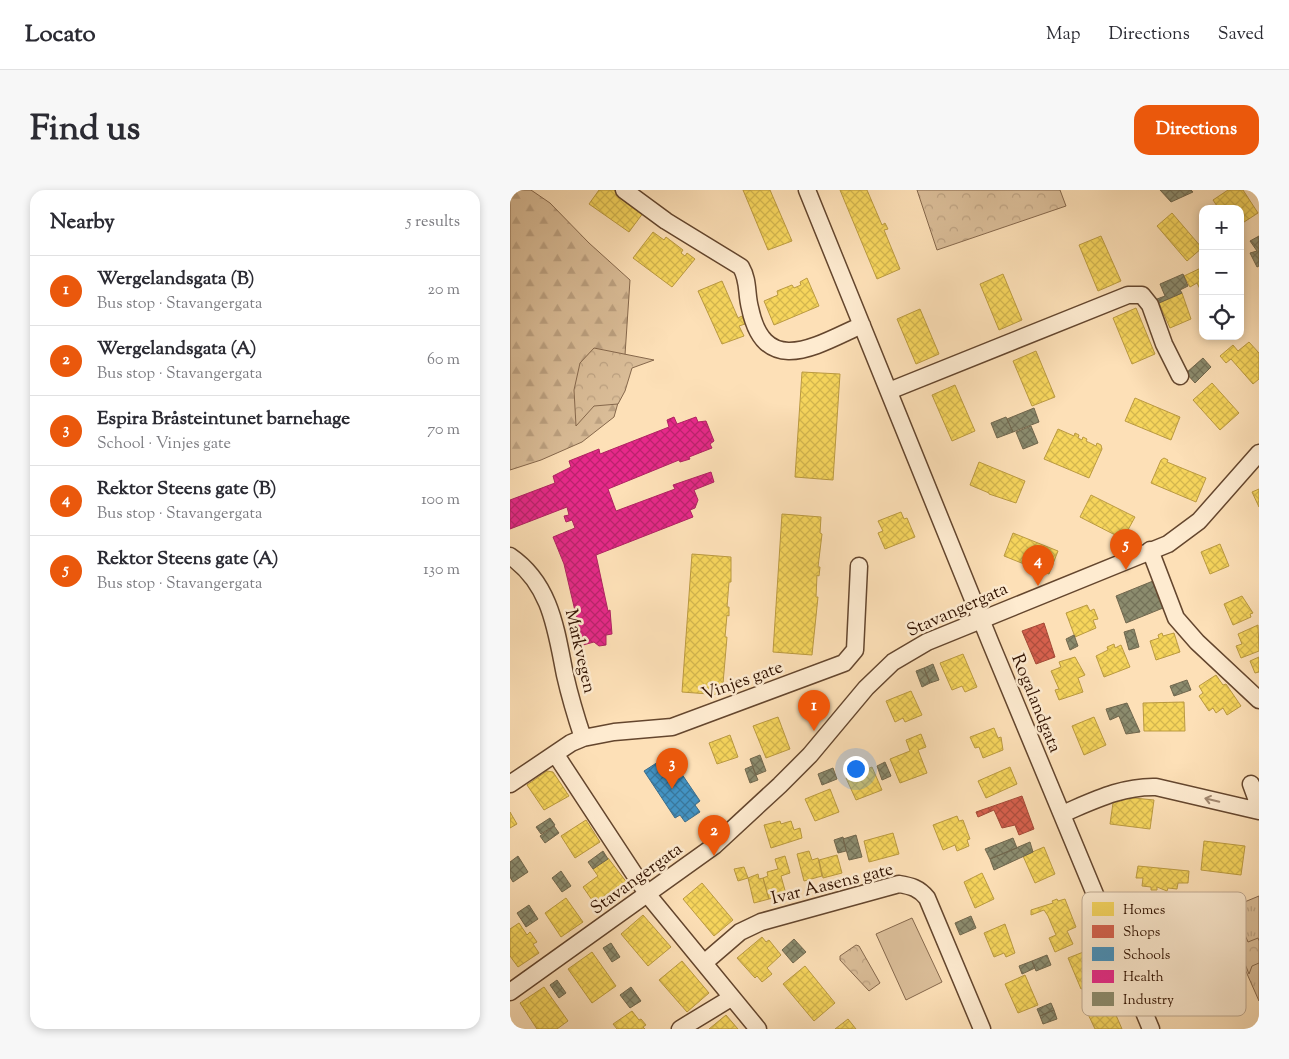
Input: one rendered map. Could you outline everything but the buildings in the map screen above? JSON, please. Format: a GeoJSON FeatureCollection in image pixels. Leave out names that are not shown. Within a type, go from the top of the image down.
{"type":"FeatureCollection","features":[{"type":"Feature","properties":{"kind":"street"},"geometry":{"type":"LineString","coordinates":[[624,190],[666,221],[741,268],[746,276],[750,309],[756,328],[769,344],[780,350],[795,352],[862,325]]}},
{"type":"Feature","properties":{"kind":"street","name":"Rogalandgata"},"geometry":{"type":"LineString","coordinates":[[807,190],[1094,892]]}},
{"type":"Feature","properties":{"kind":"street"},"geometry":{"type":"LineString","coordinates":[[889,391],[1128,295],[1142,295],[1150,305],[1164,344],[1180,376]]}},
{"type":"Feature","properties":{"kind":"street","name":"Stavangergata"},"geometry":{"type":"LineString","coordinates":[[510,992],[714,846],[749,815],[810,755],[866,688],[894,662],[926,642],[1168,544],[1199,521],[1259,453]]}},
{"type":"Feature","properties":{"kind":"street"},"geometry":{"type":"LineString","coordinates":[[1150,550],[1176,618],[1197,642],[1259,700]]}},
{"type":"Feature","properties":{"kind":"street","name":"Markvegen"},"geometry":{"type":"LineString","coordinates":[[510,556],[527,570],[550,605],[571,702],[583,738]]}},
{"type":"Feature","properties":{"kind":"street","name":"Vinjes gate"},"geometry":{"type":"LineString","coordinates":[[510,784],[556,755],[571,743],[583,738],[614,732],[672,727],[844,663],[855,650],[859,566]]}},
{"type":"Feature","properties":{"kind":"street"},"geometry":{"type":"LineString","coordinates":[[556,755],[648,895],[758,1029]]}},
{"type":"Feature","properties":{"kind":"street"},"geometry":{"type":"LineString","coordinates":[[1251,784],[1259,806]]}},
{"type":"Feature","properties":{"kind":"street"},"geometry":{"type":"LineString","coordinates":[[1062,814],[1109,794],[1142,787],[1156,787],[1259,811]]}},
{"type":"Feature","properties":{"kind":"street","name":"Ivar Aasens gate"},"geometry":{"type":"LineString","coordinates":[[704,963],[740,932],[761,922],[899,884],[910,886],[921,891],[927,898],[982,1029]]}},
{"type":"Feature","properties":{"kind":"street"},"geometry":{"type":"LineString","coordinates":[[680,1029],[732,998]]}},
{"type":"Feature","properties":{"kind":"street","name":"Rogalandgata"},"geometry":{"type":"LineString","coordinates":[[1146,1016],[1151,1029]]}},
{"type":"Feature","properties":{"kind":"green space"},"geometry":{"type":"Polygon","coordinates":[[[510,190],[531,190],[550,203],[589,243],[630,280],[623,385],[614,417],[582,442],[541,460],[510,470],[510,190]]]}},
{"type":"Feature","properties":{"kind":"green space"},"geometry":{"type":"Polygon","coordinates":[[[917,190],[1060,190],[1066,206],[937,250],[917,190]]]}},
{"type":"Feature","properties":{"kind":"green space"},"geometry":{"type":"Polygon","coordinates":[[[594,348],[654,360],[632,368],[625,391],[618,404],[594,406],[576,426],[574,390],[580,363],[594,348]]]}},
{"type":"Feature","properties":{"kind":"green space"},"geometry":{"type":"Polygon","coordinates":[[[1259,896],[1259,1001],[1246,971],[1246,901],[1259,896]]]}},
{"type":"Feature","properties":{"kind":"green space"},"geometry":{"type":"Polygon","coordinates":[[[912,918],[942,982],[906,1000],[876,934],[912,918]]]}},
{"type":"Feature","properties":{"kind":"green space"},"geometry":{"type":"Polygon","coordinates":[[[1246,937],[1248,942],[1258,938],[1259,963],[1252,966],[1249,974],[1246,966],[1246,937]]]}},
{"type":"Feature","properties":{"kind":"green space"},"geometry":{"type":"Polygon","coordinates":[[[856,945],[859,946],[880,983],[869,991],[840,960],[840,956],[856,945]]]}},
{"type":"Feature","properties":{"kind":"place","name":"Rektor Steens gate (A)"},"geometry":{"type":"Point","coordinates":[1126,570]}},
{"type":"Feature","properties":{"kind":"place","name":"Rektor Steens gate (B)"},"geometry":{"type":"Point","coordinates":[1038,586]}},
{"type":"Feature","properties":{"kind":"place","name":"Wergelandsgata (B)"},"geometry":{"type":"Point","coordinates":[814,731]}},
{"type":"Feature","properties":{"kind":"place","name":"Espira Bråsteintunet barnehage"},"geometry":{"type":"Point","coordinates":[672,789]}},
{"type":"Feature","properties":{"kind":"place","name":"Wergelandsgata (A)"},"geometry":{"type":"Point","coordinates":[714,856]}}]}
